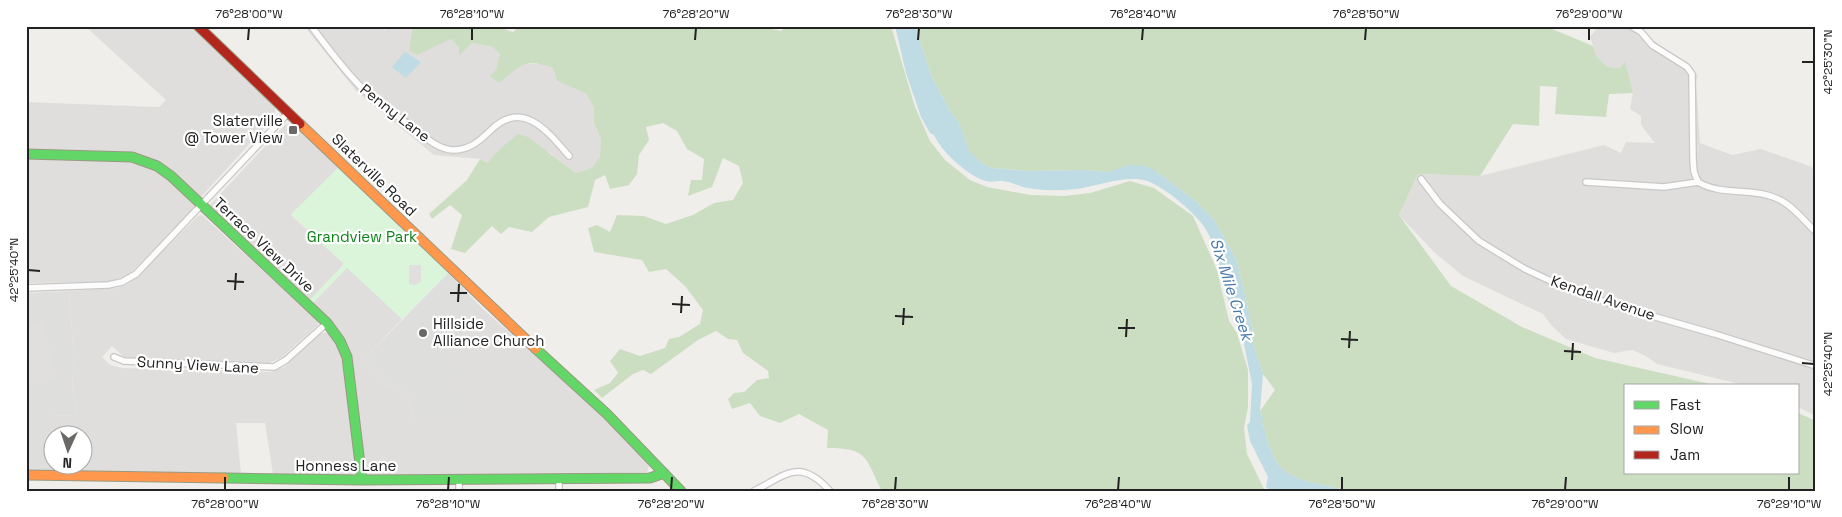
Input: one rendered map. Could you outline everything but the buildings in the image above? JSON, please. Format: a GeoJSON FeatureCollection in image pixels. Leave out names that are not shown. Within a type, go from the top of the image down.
{"type":"FeatureCollection","features":[{"type":"Feature","properties":{"kind":"main road","name":"Slaterville Road"},"geometry":{"type":"LineString","coordinates":[[198,26],[476,292],[607,414],[681,491]]}},
{"type":"Feature","properties":{"kind":"main road","name":"Terrace View Drive"},"geometry":{"type":"LineString","coordinates":[[26,154],[126,156],[145,160],[157,166],[171,176],[327,323],[340,341],[349,366],[362,480]]}},
{"type":"Feature","properties":{"kind":"main road","name":"Honness Lane"},"geometry":{"type":"LineString","coordinates":[[26,475],[362,480],[650,478],[664,473]]}},
{"type":"Feature","properties":{"kind":"street","name":"Penny Lane"},"geometry":{"type":"LineString","coordinates":[[311,26],[339,63],[363,90],[437,145],[453,150],[470,147],[478,143],[500,123],[516,118],[524,118],[542,126],[569,156]]}},
{"type":"Feature","properties":{"kind":"street"},"geometry":{"type":"LineString","coordinates":[[1631,26],[1641,32],[1652,45],[1687,67],[1692,74],[1693,159],[1694,172],[1698,182]]}},
{"type":"Feature","properties":{"kind":"street"},"geometry":{"type":"LineString","coordinates":[[26,288],[108,285],[127,279],[140,270],[289,112]]}},
{"type":"Feature","properties":{"kind":"street","name":"Kendall Avenue"},"geometry":{"type":"LineString","coordinates":[[1421,179],[1440,204],[1479,241],[1525,269],[1568,289],[1614,305],[1816,366]]}},
{"type":"Feature","properties":{"kind":"street"},"geometry":{"type":"LineString","coordinates":[[1586,182],[1664,187],[1698,182],[1711,187],[1755,193],[1782,201],[1816,232]]}},
{"type":"Feature","properties":{"kind":"street","name":"Sunny View Lane"},"geometry":{"type":"LineString","coordinates":[[114,357],[124,361],[274,367],[286,360],[327,323]]}},
{"type":"Feature","properties":{"kind":"street"},"geometry":{"type":"LineString","coordinates":[[754,491],[787,474],[801,471],[813,475],[830,491]]}},
{"type":"Feature","properties":{"kind":"street"},"geometry":{"type":"LineString","coordinates":[[559,478],[559,491]]}},
{"type":"Feature","properties":{"kind":"street"},"geometry":{"type":"LineString","coordinates":[[459,479],[459,491]]}},
{"type":"Feature","properties":{"kind":"shaded area"},"geometry":{"type":"Polygon","coordinates":[[[85,26],[192,26],[275,106],[275,116],[201,197],[165,167],[141,155],[131,153],[26,150],[26,102],[159,107],[166,100],[85,26]]]}},
{"type":"Feature","properties":{"kind":"shaded area"},"geometry":{"type":"Polygon","coordinates":[[[304,26],[384,26],[384,31],[388,26],[411,26],[409,50],[451,39],[459,48],[459,56],[472,43],[493,47],[501,54],[496,70],[522,64],[542,64],[553,68],[557,81],[586,92],[594,108],[594,123],[601,139],[600,156],[593,167],[576,173],[549,152],[501,148],[487,163],[480,159],[434,155],[357,92],[304,26]]]}},
{"type":"Feature","properties":{"kind":"shaded area"},"geometry":{"type":"Polygon","coordinates":[[[1599,26],[1635,26],[1698,75],[1696,82],[1700,143],[1732,155],[1761,149],[1812,167],[1816,178],[1816,416],[1800,408],[1800,384],[1740,384],[1657,364],[1646,356],[1632,350],[1614,353],[1566,339],[1552,326],[1543,314],[1463,276],[1435,253],[1399,215],[1418,174],[1480,176],[1604,145],[1621,153],[1626,142],[1655,143],[1641,125],[1641,116],[1630,109],[1633,93],[1625,63],[1620,68],[1608,67],[1597,57],[1590,37],[1599,26]]]}},
{"type":"Feature","properties":{"kind":"shaded area"},"geometry":{"type":"Polygon","coordinates":[[[285,125],[293,125],[338,168],[291,215],[344,264],[310,300],[209,206],[285,125]]]}},
{"type":"Feature","properties":{"kind":"shaded area"},"geometry":{"type":"Polygon","coordinates":[[[26,159],[127,161],[142,164],[155,170],[170,181],[194,206],[134,270],[126,276],[106,282],[26,283],[26,159]]]}},
{"type":"Feature","properties":{"kind":"shaded area"},"geometry":{"type":"Polygon","coordinates":[[[202,215],[318,321],[318,325],[281,358],[269,363],[135,360],[124,357],[112,346],[102,357],[110,365],[122,368],[270,372],[284,367],[320,334],[328,332],[340,353],[345,374],[356,472],[352,475],[273,474],[265,423],[236,423],[241,474],[92,472],[92,424],[48,424],[47,415],[78,416],[72,386],[74,358],[69,291],[117,288],[126,285],[136,278],[198,216],[202,215]]]}},
{"type":"Feature","properties":{"kind":"shaded area"},"geometry":{"type":"Polygon","coordinates":[[[409,265],[421,265],[421,282],[414,285],[409,284],[409,265]]]}},
{"type":"Feature","properties":{"kind":"shaded area"},"geometry":{"type":"Polygon","coordinates":[[[347,267],[402,319],[363,360],[388,386],[406,389],[413,418],[449,383],[440,352],[478,309],[482,308],[594,408],[647,462],[649,466],[647,472],[367,475],[350,351],[342,336],[313,303],[347,267]]]}},
{"type":"Feature","properties":{"kind":"shaded area","name":"Hillside Alliance Church"},"geometry":{"type":"Polygon","coordinates":[[[448,273],[482,308],[440,351],[462,369],[449,383],[470,415],[413,418],[406,389],[388,386],[363,360],[448,273]]]}},
{"type":"Feature","properties":{"kind":"shaded area"},"geometry":{"type":"Polygon","coordinates":[[[69,291],[74,358],[72,386],[78,416],[48,415],[49,424],[42,424],[42,471],[26,470],[26,293],[69,291]]]}},
{"type":"Feature","properties":{"kind":"shaded area"},"geometry":{"type":"Polygon","coordinates":[[[42,322],[57,377],[46,383],[26,384],[26,325],[42,322]]]}},
{"type":"Feature","properties":{"kind":"green space"},"geometry":{"type":"Polygon","coordinates":[[[411,26],[496,26],[513,32],[520,26],[664,26],[678,29],[694,26],[743,26],[748,29],[761,27],[781,31],[787,26],[891,26],[915,107],[930,141],[945,160],[970,180],[987,187],[1031,195],[1064,196],[1090,193],[1130,181],[1154,188],[1193,216],[1217,270],[1229,321],[1237,333],[1248,370],[1248,407],[1244,428],[1247,454],[1265,491],[882,491],[864,457],[851,450],[827,448],[828,430],[799,414],[780,423],[760,416],[750,403],[732,409],[728,399],[734,393],[744,392],[757,380],[769,378],[768,371],[743,353],[737,340],[728,339],[716,331],[698,340],[651,374],[643,370],[633,374],[602,398],[594,390],[610,383],[618,373],[610,361],[620,349],[640,356],[665,348],[669,339],[679,337],[700,324],[703,310],[685,286],[666,269],[649,272],[642,260],[594,252],[588,228],[597,225],[610,232],[617,215],[644,216],[666,224],[693,215],[714,203],[733,200],[743,183],[739,166],[723,158],[712,187],[688,196],[691,180],[702,180],[704,159],[687,149],[677,131],[663,123],[646,127],[649,140],[639,155],[637,174],[629,185],[610,189],[605,175],[595,180],[588,207],[549,217],[532,232],[509,227],[501,234],[492,226],[465,253],[451,249],[462,215],[450,205],[432,219],[429,214],[467,180],[480,159],[487,163],[518,134],[528,137],[576,173],[593,167],[600,156],[601,139],[594,123],[594,108],[586,93],[557,81],[553,68],[529,63],[517,68],[499,83],[490,76],[496,70],[500,54],[493,47],[472,43],[459,56],[459,48],[451,39],[417,55],[409,50],[411,26]]]}},
{"type":"Feature","properties":{"kind":"green space"},"geometry":{"type":"Polygon","coordinates":[[[915,26],[1545,26],[1593,46],[1597,57],[1608,67],[1620,68],[1625,62],[1633,93],[1609,94],[1606,117],[1555,114],[1557,87],[1540,86],[1539,126],[1513,124],[1480,176],[1418,174],[1399,215],[1451,286],[1522,327],[1595,358],[1710,384],[1624,384],[1624,474],[1800,474],[1800,414],[1816,421],[1816,481],[1811,491],[1347,491],[1296,478],[1280,466],[1267,440],[1260,411],[1275,390],[1263,374],[1253,344],[1253,331],[1237,261],[1215,221],[1198,203],[1156,171],[1029,171],[992,168],[983,164],[970,153],[959,123],[950,111],[931,75],[915,26]]]}},
{"type":"Feature","properties":{"kind":"green space","name":"Grandview Park"},"geometry":{"type":"Polygon","coordinates":[[[338,168],[448,273],[402,319],[347,268],[313,303],[310,300],[344,264],[291,214],[338,168]]]}},
{"type":"Feature","properties":{"kind":"water","name":"Six Mile Creek"},"geometry":{"type":"Polygon","coordinates":[[[895,26],[915,26],[931,75],[950,111],[959,123],[970,152],[983,164],[992,168],[1029,171],[1084,170],[1108,172],[1129,165],[1145,166],[1156,171],[1198,203],[1215,221],[1237,261],[1253,331],[1253,344],[1263,374],[1260,411],[1263,418],[1262,424],[1274,457],[1287,473],[1296,478],[1347,491],[1271,491],[1266,487],[1268,477],[1250,441],[1247,425],[1250,422],[1252,384],[1239,319],[1229,302],[1214,245],[1205,228],[1195,216],[1165,190],[1142,180],[1124,179],[1076,189],[1050,190],[1023,187],[1004,181],[988,181],[969,173],[942,148],[934,135],[930,133],[921,117],[906,73],[895,26]]]}},
{"type":"Feature","properties":{"kind":"water"},"geometry":{"type":"Polygon","coordinates":[[[405,52],[421,62],[406,78],[392,67],[405,52]]]}},
{"type":"Feature","properties":{"kind":"traffic: fast"},"geometry":{"type":"LineString","coordinates":[[26,154],[132,157],[157,166],[171,176],[327,323],[340,341],[347,357],[362,480]]}},
{"type":"Feature","properties":{"kind":"traffic: fast"},"geometry":{"type":"LineString","coordinates":[[536,349],[607,414],[681,491]]}},
{"type":"Feature","properties":{"kind":"traffic: fast"},"geometry":{"type":"LineString","coordinates":[[224,478],[362,480],[650,478],[664,473]]}},
{"type":"Feature","properties":{"kind":"traffic: slow"},"geometry":{"type":"LineString","coordinates":[[300,124],[536,349]]}},
{"type":"Feature","properties":{"kind":"traffic: slow"},"geometry":{"type":"LineString","coordinates":[[26,475],[224,478]]}},
{"type":"Feature","properties":{"kind":"traffic: jam"},"geometry":{"type":"LineString","coordinates":[[198,26],[300,124]]}},
{"type":"Feature","properties":{"kind":"place","name":"Slaterville @ Tower View"},"geometry":{"type":"Point","coordinates":[293,130]}},
{"type":"Feature","properties":{"kind":"place","name":"Hillside Alliance Church"},"geometry":{"type":"Point","coordinates":[423,333]}}]}
